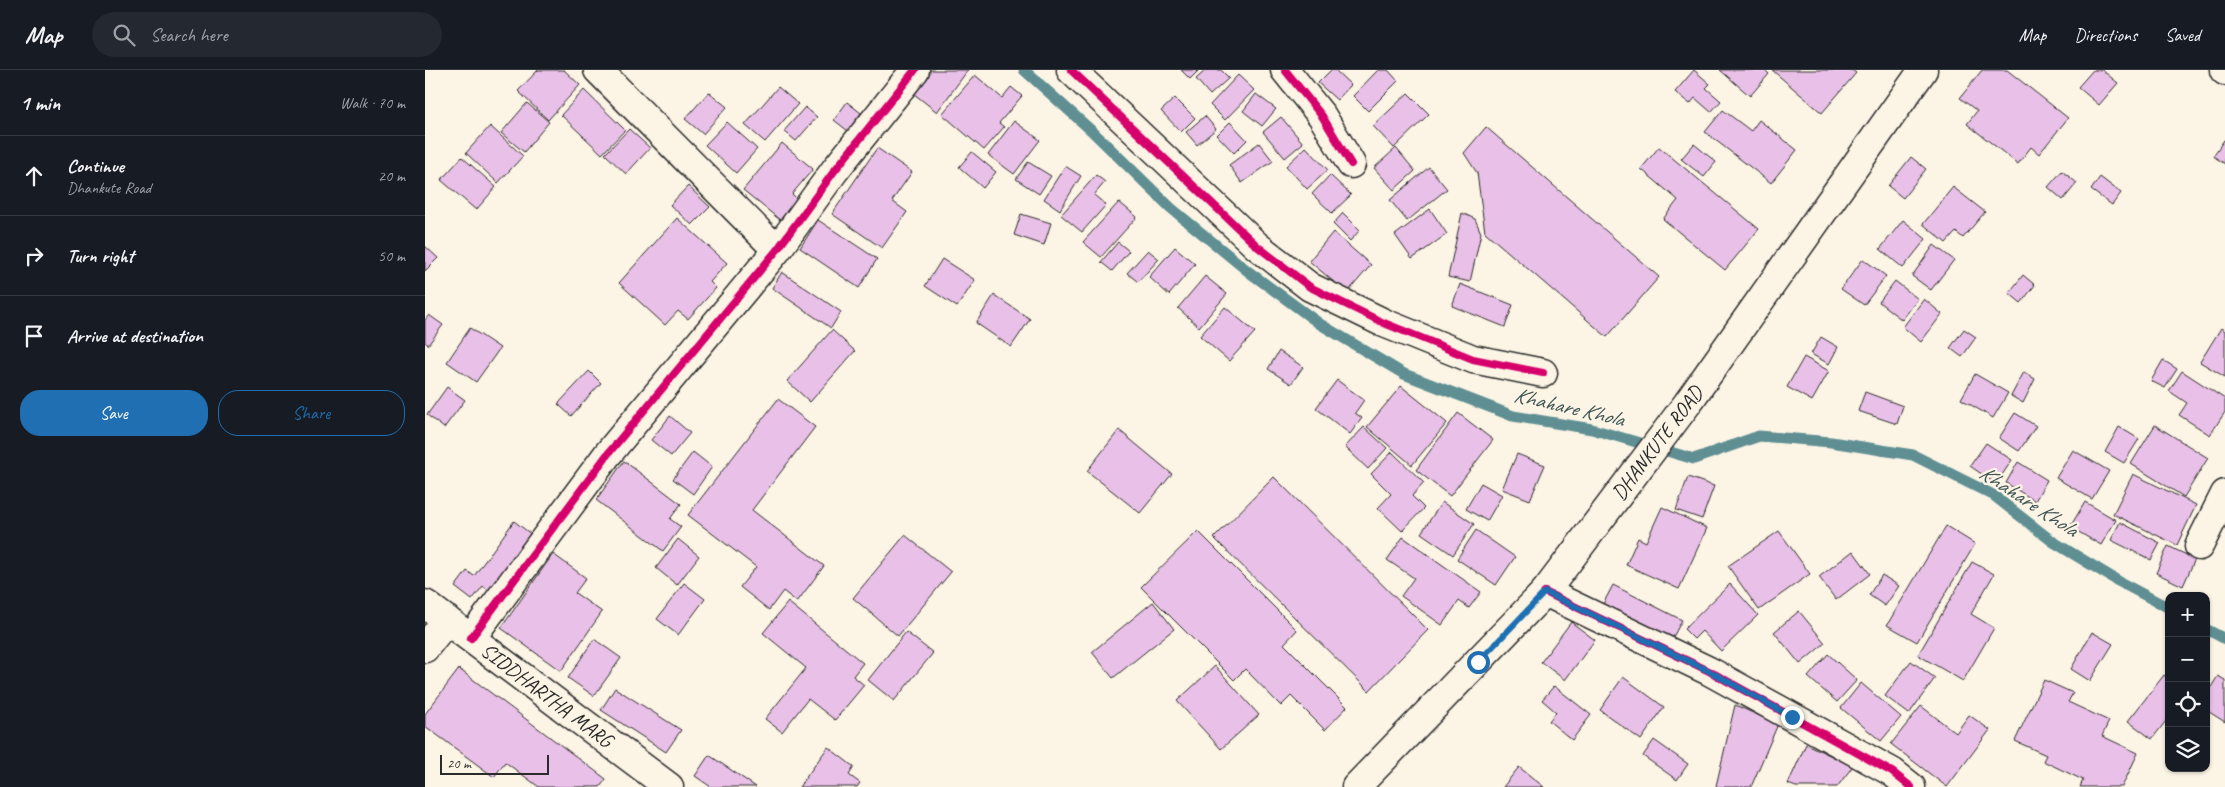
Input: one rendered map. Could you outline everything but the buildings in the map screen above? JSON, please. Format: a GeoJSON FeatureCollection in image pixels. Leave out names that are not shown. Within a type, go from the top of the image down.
{"type":"FeatureCollection","features":[{"type":"Feature","properties":{"kind":"street"},"geometry":{"type":"LineString","coordinates":[[598,70],[777,250]]}},
{"type":"Feature","properties":{"kind":"street"},"geometry":{"type":"LineString","coordinates":[[471,638],[607,455],[777,250],[835,170],[915,70]]}},
{"type":"Feature","properties":{"kind":"street"},"geometry":{"type":"LineString","coordinates":[[1071,70],[1257,246],[1310,287],[1385,323],[1473,359],[1543,373]]}},
{"type":"Feature","properties":{"kind":"street"},"geometry":{"type":"LineString","coordinates":[[1285,70],[1322,116],[1351,164]]}},
{"type":"Feature","properties":{"kind":"street","name":"DHANKUTE ROAD"},"geometry":{"type":"LineString","coordinates":[[1356,787],[1545,592],[1674,421],[1923,70]]}},
{"type":"Feature","properties":{"kind":"street"},"geometry":{"type":"LineString","coordinates":[[2199,546],[2225,494]]}},
{"type":"Feature","properties":{"kind":"street"},"geometry":{"type":"LineString","coordinates":[[1545,592],[1709,671],[1892,772],[1911,787]]}},
{"type":"Feature","properties":{"kind":"street","name":"SIDDHARTHA MARG"},"geometry":{"type":"LineString","coordinates":[[425,604],[669,787]]}},
{"type":"Feature","properties":{"kind":"street"},"geometry":{"type":"LineString","coordinates":[[425,648],[447,620]]}},
{"type":"Feature","properties":{"kind":"waterway","name":"Khahare Khola"},"geometry":{"type":"LineString","coordinates":[[1024,70],[1093,132],[1171,208],[1249,272],[1320,324],[1404,374],[1513,416],[1592,429],[1694,459],[1759,436],[1831,442],[1913,455],[1993,495],[2052,541],[2118,581],[2165,606]]}},
{"type":"Feature","properties":{"kind":"waterway","name":"Khahare Khola"},"geometry":{"type":"LineString","coordinates":[[2210,631],[2225,639]]}},
{"type":"Feature","properties":{"kind":"cycle path"},"geometry":{"type":"LineString","coordinates":[[471,638],[607,455],[777,250],[835,170],[915,70]]}},
{"type":"Feature","properties":{"kind":"cycle path"},"geometry":{"type":"LineString","coordinates":[[1071,70],[1257,246],[1310,287],[1384,323],[1473,359],[1543,373]]}},
{"type":"Feature","properties":{"kind":"cycle path"},"geometry":{"type":"LineString","coordinates":[[1285,70],[1322,116],[1351,164]]}},
{"type":"Feature","properties":{"kind":"cycle path"},"geometry":{"type":"LineString","coordinates":[[1545,592],[1709,671],[1892,772],[1911,787]]}},
{"type":"Feature","properties":{"kind":"route"},"geometry":{"type":"LineString","coordinates":[[1478,662],[1545,592],[1709,671],[1792,717]]}}]}
